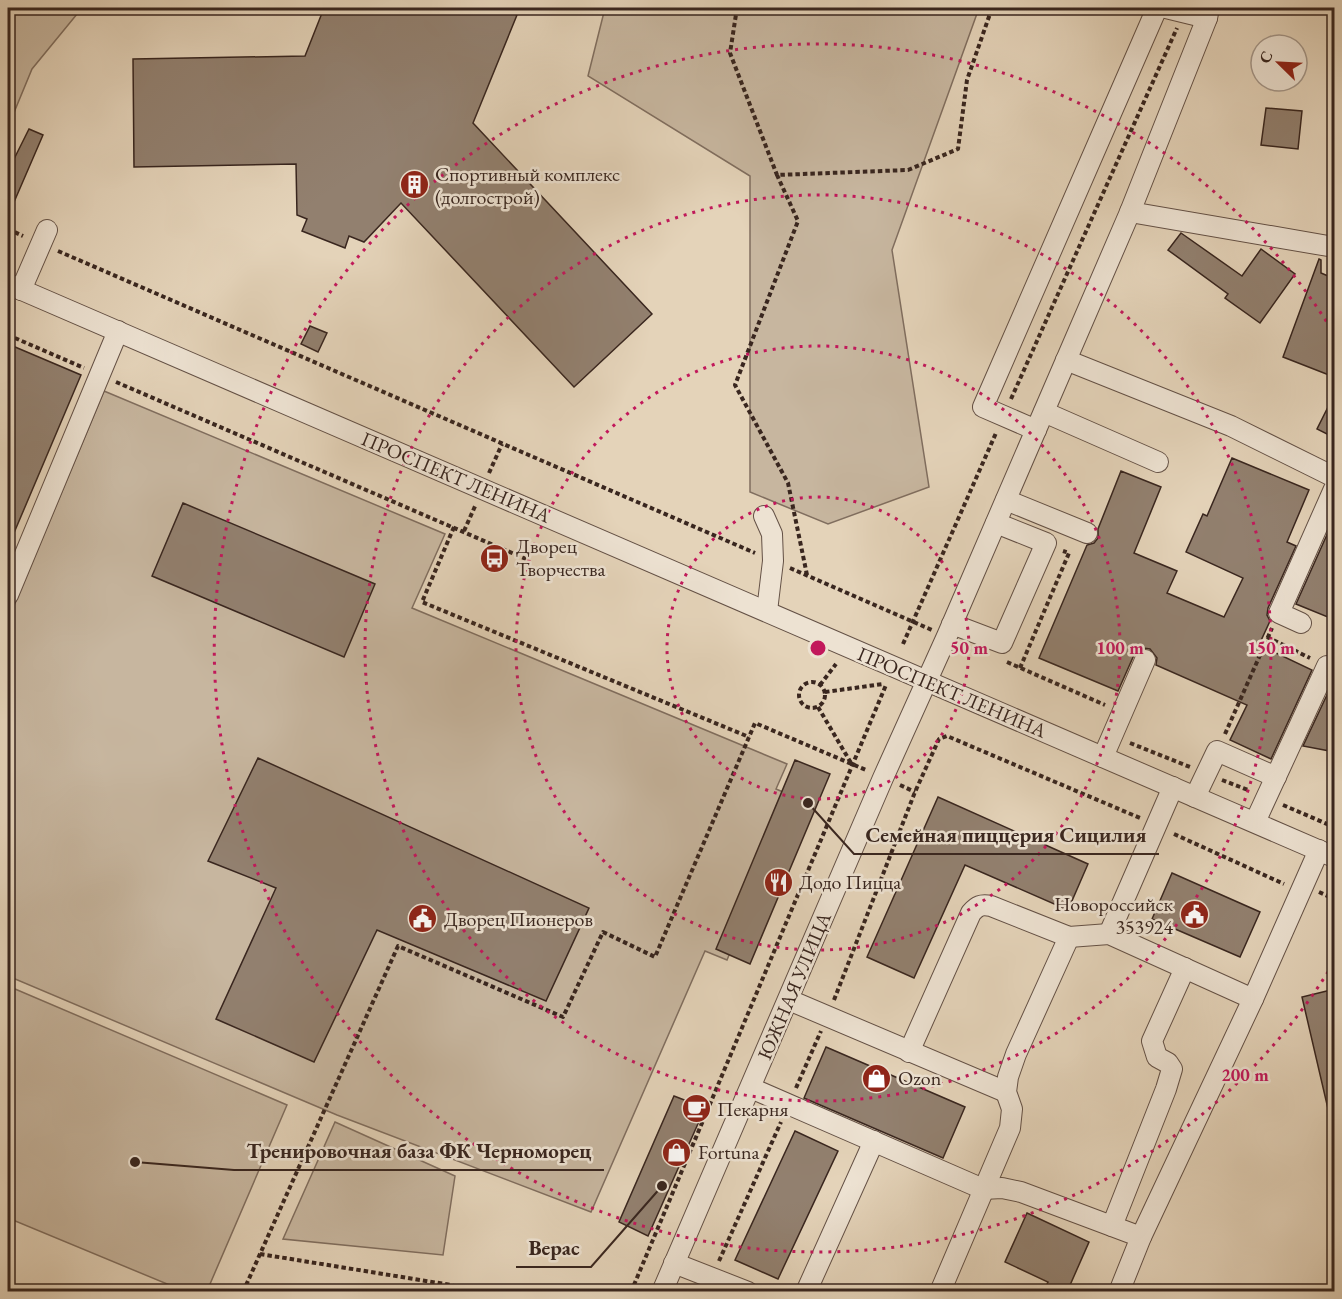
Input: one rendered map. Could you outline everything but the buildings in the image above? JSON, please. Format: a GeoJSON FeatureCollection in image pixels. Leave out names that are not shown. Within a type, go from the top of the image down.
{"type":"FeatureCollection","features":[{"type":"Feature","properties":{"kind":"street"},"geometry":{"type":"LineString","coordinates":[[1157,8],[983,407],[1004,416],[1040,421],[1158,462]]}},
{"type":"Feature","properties":{"kind":"street"},"geometry":{"type":"LineString","coordinates":[[1175,10],[1208,13]]}},
{"type":"Feature","properties":{"kind":"street","name":"ЮЖНАЯ УЛИЦА"},"geometry":{"type":"LineString","coordinates":[[662,1292],[1130,212],[1208,13]]}},
{"type":"Feature","properties":{"kind":"street"},"geometry":{"type":"LineString","coordinates":[[1130,212],[1335,247]]}},
{"type":"Feature","properties":{"kind":"street"},"geometry":{"type":"LineString","coordinates":[[14,287],[44,237]]}},
{"type":"Feature","properties":{"kind":"street","name":"ПРОСПЕКТ ЛЕНИНА"},"geometry":{"type":"LineString","coordinates":[[14,287],[1327,853]]}},
{"type":"Feature","properties":{"kind":"street"},"geometry":{"type":"LineString","coordinates":[[8,595],[15,558],[118,331]]}},
{"type":"Feature","properties":{"kind":"street"},"geometry":{"type":"LineString","coordinates":[[1066,360],[1231,426],[1335,477]]}},
{"type":"Feature","properties":{"kind":"street"},"geometry":{"type":"LineString","coordinates":[[1301,623],[1279,613],[1335,489]]}},
{"type":"Feature","properties":{"kind":"street"},"geometry":{"type":"LineString","coordinates":[[1006,500],[1087,533]]}},
{"type":"Feature","properties":{"kind":"street"},"geometry":{"type":"LineString","coordinates":[[764,516],[772,534],[773,561],[767,611]]}},
{"type":"Feature","properties":{"kind":"street"},"geometry":{"type":"LineString","coordinates":[[952,624],[1002,643],[1046,543],[996,523]]}},
{"type":"Feature","properties":{"kind":"street"},"geometry":{"type":"LineString","coordinates":[[1103,757],[1145,660]]}},
{"type":"Feature","properties":{"kind":"street"},"geometry":{"type":"LineString","coordinates":[[1255,822],[1327,666]]}},
{"type":"Feature","properties":{"kind":"street"},"geometry":{"type":"LineString","coordinates":[[1196,797],[1217,751],[1276,777]]}},
{"type":"Feature","properties":{"kind":"street"},"geometry":{"type":"LineString","coordinates":[[1109,934],[1163,829],[1173,787]]}},
{"type":"Feature","properties":{"kind":"street"},"geometry":{"type":"LineString","coordinates":[[1119,1292],[1142,1237],[1301,892],[1327,853]]}},
{"type":"Feature","properties":{"kind":"street"},"geometry":{"type":"LineString","coordinates":[[909,1052],[971,913],[983,905],[991,906],[1069,937],[1109,934],[1253,999]]}},
{"type":"Feature","properties":{"kind":"street"},"geometry":{"type":"LineString","coordinates":[[940,1292],[1010,1128],[1012,1109],[1006,1092],[1016,1054],[1069,937]]}},
{"type":"Feature","properties":{"kind":"street"},"geometry":{"type":"LineString","coordinates":[[1112,1226],[1172,1069],[1168,1063],[1156,1057],[1152,1041],[1185,968]]}},
{"type":"Feature","properties":{"kind":"street"},"geometry":{"type":"LineString","coordinates":[[789,1000],[1006,1092]]}},
{"type":"Feature","properties":{"kind":"street"},"geometry":{"type":"LineString","coordinates":[[751,1088],[983,1189],[1002,1188],[1021,1192],[1142,1237]]}},
{"type":"Feature","properties":{"kind":"street"},"geometry":{"type":"LineString","coordinates":[[807,1292],[874,1141]]}},
{"type":"Feature","properties":{"kind":"street"},"geometry":{"type":"LineString","coordinates":[[674,1263],[748,1292]]}},
{"type":"Feature","properties":{"kind":"path"},"geometry":{"type":"LineString","coordinates":[[737,8],[730,53],[777,175],[798,221],[735,385],[788,483],[807,576]]}},
{"type":"Feature","properties":{"kind":"path"},"geometry":{"type":"LineString","coordinates":[[777,175],[908,170],[958,149],[967,80],[992,8]]}},
{"type":"Feature","properties":{"kind":"path"},"geometry":{"type":"LineString","coordinates":[[903,644],[1004,416],[1175,10]]}},
{"type":"Feature","properties":{"kind":"path"},"geometry":{"type":"LineString","coordinates":[[8,229],[44,237],[913,622]]}},
{"type":"Feature","properties":{"kind":"path"},"geometry":{"type":"LineString","coordinates":[[8,335],[526,558]]}},
{"type":"Feature","properties":{"kind":"path"},"geometry":{"type":"LineString","coordinates":[[454,527],[422,602],[749,737]]}},
{"type":"Feature","properties":{"kind":"path"},"geometry":{"type":"LineString","coordinates":[[1069,553],[1018,667],[1110,707]]}},
{"type":"Feature","properties":{"kind":"path"},"geometry":{"type":"LineString","coordinates":[[1217,751],[1279,613]]}},
{"type":"Feature","properties":{"kind":"path"},"geometry":{"type":"LineString","coordinates":[[1268,637],[1327,666]]}},
{"type":"Feature","properties":{"kind":"path"},"geometry":{"type":"LineString","coordinates":[[820,685],[836,664]]}},
{"type":"Feature","properties":{"kind":"path"},"geometry":{"type":"LineString","coordinates":[[812,682],[820,685],[825,692],[824,701],[818,707],[805,707],[798,696],[800,688],[812,682]]}},
{"type":"Feature","properties":{"kind":"path"},"geometry":{"type":"LineString","coordinates":[[631,1292],[887,684],[825,692]]}},
{"type":"Feature","properties":{"kind":"path"},"geometry":{"type":"LineString","coordinates":[[818,707],[852,764]]}},
{"type":"Feature","properties":{"kind":"path"},"geometry":{"type":"LineString","coordinates":[[243,1292],[398,946],[563,1017],[603,932],[655,957],[755,723],[852,764]]}},
{"type":"Feature","properties":{"kind":"path"},"geometry":{"type":"LineString","coordinates":[[712,1278],[827,1017],[915,792],[939,739],[947,736],[1163,829],[1301,892]]}},
{"type":"Feature","properties":{"kind":"path"},"geometry":{"type":"LineString","coordinates":[[1266,798],[1335,827]]}},
{"type":"Feature","properties":{"kind":"path"},"geometry":{"type":"LineString","coordinates":[[260,1254],[451,1285],[470,1292]]}},
{"type":"Feature","properties":{"kind":"shaded area"},"geometry":{"type":"Polygon","coordinates":[[[8,8],[82,8],[32,69],[8,127],[8,8]]]}},
{"type":"Feature","properties":{"kind":"shaded area"},"geometry":{"type":"Polygon","coordinates":[[[605,8],[979,8],[892,250],[929,487],[828,524],[750,492],[750,176],[588,76],[605,8]]]}},
{"type":"Feature","properties":{"kind":"shaded area"},"geometry":{"type":"Polygon","coordinates":[[[104,391],[445,534],[412,608],[787,764],[776,789],[795,797],[727,960],[705,951],[591,1212],[337,1115],[8,976],[8,620],[104,391]]]}},
{"type":"Feature","properties":{"kind":"shaded area"},"geometry":{"type":"Polygon","coordinates":[[[8,986],[287,1105],[207,1291],[184,1291],[8,1218],[8,986]]]}},
{"type":"Feature","properties":{"kind":"shaded area"},"geometry":{"type":"Polygon","coordinates":[[[335,1122],[455,1176],[443,1255],[283,1239],[335,1122]]]}},
{"type":"Feature","properties":{"kind":"place","name":"Спортивный комплекс (долгострой)"},"geometry":{"type":"Point","coordinates":[414,185]}},
{"type":"Feature","properties":{"kind":"place","name":"Дворец Творчества"},"geometry":{"type":"Point","coordinates":[495,558]}},
{"type":"Feature","properties":{"kind":"place","name":"Семейная пиццерия Сицилия"},"geometry":{"type":"Point","coordinates":[808,803]}},
{"type":"Feature","properties":{"kind":"place","name":"Додо Пицца"},"geometry":{"type":"Point","coordinates":[778,882]}},
{"type":"Feature","properties":{"kind":"place","name":"Новороссийск 353924"},"geometry":{"type":"Point","coordinates":[1194,915]}},
{"type":"Feature","properties":{"kind":"place","name":"Дворец Пионеров"},"geometry":{"type":"Point","coordinates":[423,919]}},
{"type":"Feature","properties":{"kind":"place","name":"Ozon"},"geometry":{"type":"Point","coordinates":[877,1078]}},
{"type":"Feature","properties":{"kind":"place","name":"Пекарня"},"geometry":{"type":"Point","coordinates":[696,1109]}},
{"type":"Feature","properties":{"kind":"place","name":"Fortuna"},"geometry":{"type":"Point","coordinates":[677,1152]}},
{"type":"Feature","properties":{"kind":"place","name":"Тренировочная база ФК Черноморец"},"geometry":{"type":"Point","coordinates":[135,1162]}},
{"type":"Feature","properties":{"kind":"place","name":"Верас"},"geometry":{"type":"Point","coordinates":[662,1186]}}]}
